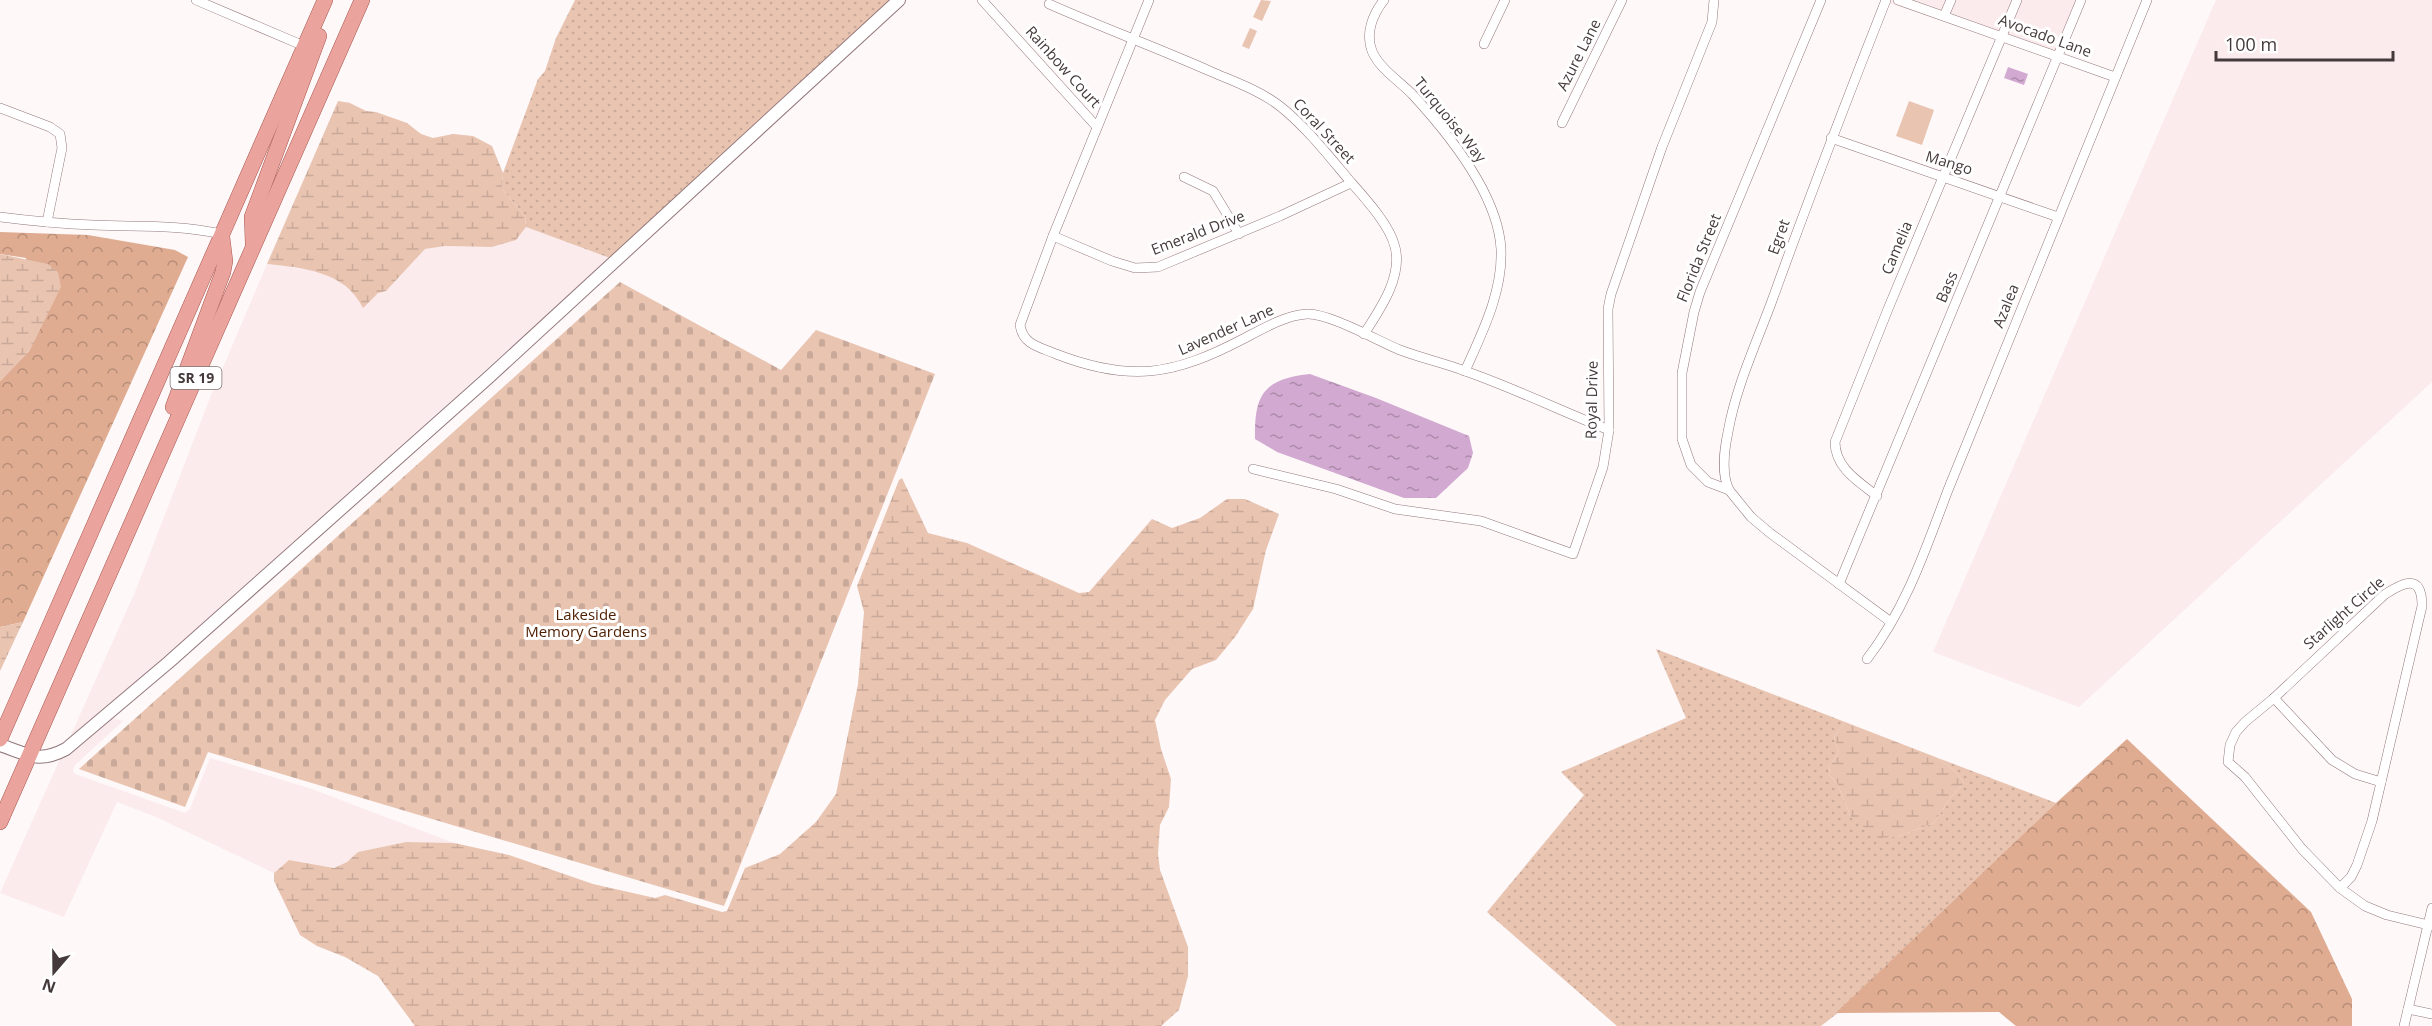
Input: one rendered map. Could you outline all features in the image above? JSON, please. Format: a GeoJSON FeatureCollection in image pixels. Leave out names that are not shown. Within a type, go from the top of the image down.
{"type":"FeatureCollection","features":[{"type":"Feature","properties":{"kind":"main road","name":"SR 19"},"geometry":{"type":"LineString","coordinates":[[0,739],[325,0]]}},
{"type":"Feature","properties":{"kind":"main road"},"geometry":{"type":"LineString","coordinates":[[254,247],[252,217],[334,0]]}},
{"type":"Feature","properties":{"kind":"main road","name":"SR 19"},"geometry":{"type":"LineString","coordinates":[[0,822],[362,0]]}},
{"type":"Feature","properties":{"kind":"main road"},"geometry":{"type":"LineString","coordinates":[[171,435],[171,414],[223,272],[225,261],[222,234]]}},
{"type":"Feature","properties":{"kind":"street"},"geometry":{"type":"LineString","coordinates":[[196,0],[304,46]]}},
{"type":"Feature","properties":{"kind":"street"},"geometry":{"type":"LineString","coordinates":[[0,745],[30,756],[50,757],[66,749],[143,685],[489,377],[899,0]]}},
{"type":"Feature","properties":{"kind":"street","name":"Rainbow Court"},"geometry":{"type":"LineString","coordinates":[[982,0],[1097,127]]}},
{"type":"Feature","properties":{"kind":"street","name":"Lavender Lane"},"geometry":{"type":"LineString","coordinates":[[1149,0],[1053,236],[1020,327],[1021,335],[1027,341],[1068,358],[1121,371],[1166,371],[1198,360],[1284,320],[1304,314],[1320,316],[1403,351],[1465,370],[1608,430]]}},
{"type":"Feature","properties":{"kind":"street","name":"Turquoise Way"},"geometry":{"type":"LineString","coordinates":[[1384,0],[1370,27],[1372,49],[1377,59],[1414,97],[1466,162],[1491,206],[1498,229],[1501,248],[1499,278],[1492,307],[1465,370]]}},
{"type":"Feature","properties":{"kind":"street"},"geometry":{"type":"LineString","coordinates":[[1484,44],[1505,0]]}},
{"type":"Feature","properties":{"kind":"street","name":"Azure Lane"},"geometry":{"type":"LineString","coordinates":[[1562,123],[1622,0]]}},
{"type":"Feature","properties":{"kind":"street","name":"Royal Drive"},"geometry":{"type":"LineString","coordinates":[[1253,469],[1336,489],[1395,508],[1481,520],[1573,554],[1603,467],[1608,430],[1608,309],[1611,294],[1662,147],[1712,22],[1714,0]]}},
{"type":"Feature","properties":{"kind":"street","name":"Florida Street"},"geometry":{"type":"LineString","coordinates":[[1821,0],[1700,292],[1682,373],[1682,439],[1686,454],[1700,475],[1716,486],[1729,490],[1751,517],[1891,622]]}},
{"type":"Feature","properties":{"kind":"street","name":"Egret"},"geometry":{"type":"LineString","coordinates":[[1729,490],[1724,471],[1725,450],[1740,386],[1831,138],[1886,0]]}},
{"type":"Feature","properties":{"kind":"street","name":"Avocado Lane"},"geometry":{"type":"LineString","coordinates":[[1898,0],[2115,77]]}},
{"type":"Feature","properties":{"kind":"street"},"geometry":{"type":"LineString","coordinates":[[1944,16],[1951,0]]}},
{"type":"Feature","properties":{"kind":"street","name":"Camelia"},"geometry":{"type":"LineString","coordinates":[[1877,496],[1844,468],[1835,451],[1835,442],[2017,0]]}},
{"type":"Feature","properties":{"kind":"street","name":"Bass"},"geometry":{"type":"LineString","coordinates":[[1839,584],[2081,0]]}},
{"type":"Feature","properties":{"kind":"street","name":"Azalea"},"geometry":{"type":"LineString","coordinates":[[1867,659],[1891,622],[1923,559],[1948,490],[2147,0]]}},
{"type":"Feature","properties":{"kind":"street","name":"Coral Street"},"geometry":{"type":"LineString","coordinates":[[1049,4],[1226,78],[1272,101],[1302,127],[1372,207],[1396,248],[1394,276],[1387,296],[1364,334]]}},
{"type":"Feature","properties":{"kind":"street"},"geometry":{"type":"LineString","coordinates":[[0,108],[50,127],[60,134],[62,148],[47,222]]}},
{"type":"Feature","properties":{"kind":"street","name":"Mango"},"geometry":{"type":"LineString","coordinates":[[1831,138],[2058,217]]}},
{"type":"Feature","properties":{"kind":"street"},"geometry":{"type":"LineString","coordinates":[[1184,177],[1213,191],[1239,234]]}},
{"type":"Feature","properties":{"kind":"street","name":"Emerald Drive"},"geometry":{"type":"LineString","coordinates":[[1053,236],[1112,261],[1135,268],[1158,267],[1239,234],[1351,183]]}},
{"type":"Feature","properties":{"kind":"street"},"geometry":{"type":"LineString","coordinates":[[0,217],[94,225],[191,227],[222,234]]}},
{"type":"Feature","properties":{"kind":"street","name":"Starlight Circle"},"geometry":{"type":"LineString","coordinates":[[2340,888],[2351,877],[2357,865],[2381,782],[2422,606],[2420,591],[2415,585],[2402,583],[2384,595],[2236,732],[2230,745],[2228,762],[2246,777],[2302,849],[2340,888],[2365,906],[2387,915],[2430,925]]}},
{"type":"Feature","properties":{"kind":"street"},"geometry":{"type":"LineString","coordinates":[[2274,698],[2342,768],[2381,782]]}},
{"type":"Feature","properties":{"kind":"street"},"geometry":{"type":"LineString","coordinates":[[2404,1026],[2430,925],[2432,908]]}},
{"type":"Feature","properties":{"kind":"street"},"geometry":{"type":"LineString","coordinates":[[2408,1009],[2432,1014]]}},
{"type":"Feature","properties":{"kind":"shaded area"},"geometry":{"type":"Polygon","coordinates":[[[1880,0],[2079,0],[2055,59],[1880,0]]]}},
{"type":"Feature","properties":{"kind":"shaded area"},"geometry":{"type":"Polygon","coordinates":[[[2216,0],[2432,0],[2432,382],[2079,707],[1933,652],[2216,0]]]}},
{"type":"Feature","properties":{"kind":"shaded area"},"geometry":{"type":"Polygon","coordinates":[[[526,227],[610,258],[165,657],[70,737],[135,592],[210,398],[267,264],[316,271],[335,278],[358,297],[386,291],[425,249],[445,246],[492,247],[516,240],[526,227]]]}},
{"type":"Feature","properties":{"kind":"shaded area"},"geometry":{"type":"Polygon","coordinates":[[[113,718],[123,721],[75,765],[73,770],[75,774],[185,813],[190,809],[210,758],[312,789],[454,843],[406,842],[358,852],[347,862],[334,868],[289,860],[274,873],[154,816],[117,802],[64,917],[0,893],[60,759],[69,755],[113,718]]]}},
{"type":"Feature","properties":{"kind":"green space"},"geometry":{"type":"Polygon","coordinates":[[[575,0],[890,0],[610,258],[526,227],[525,216],[502,189],[503,173],[538,79],[545,71],[556,38],[575,0]]]}},
{"type":"Feature","properties":{"kind":"green space"},"geometry":{"type":"Polygon","coordinates":[[[1261,0],[1271,1],[1262,21],[1253,17],[1261,0]]]}},
{"type":"Feature","properties":{"kind":"green space"},"geometry":{"type":"Polygon","coordinates":[[[1250,28],[1257,31],[1249,49],[1242,46],[1250,28]]]}},
{"type":"Feature","properties":{"kind":"green space"},"geometry":{"type":"Polygon","coordinates":[[[338,101],[407,123],[421,134],[433,138],[453,134],[473,136],[492,146],[503,173],[502,189],[525,216],[526,227],[516,240],[492,247],[445,246],[425,249],[386,291],[378,293],[363,308],[345,286],[334,279],[295,267],[267,264],[338,101]]]}},
{"type":"Feature","properties":{"kind":"green space"},"geometry":{"type":"Polygon","coordinates":[[[1909,101],[1934,110],[1922,145],[1896,136],[1909,101]]]}},
{"type":"Feature","properties":{"kind":"green space"},"geometry":{"type":"Polygon","coordinates":[[[0,232],[88,235],[175,250],[188,257],[23,622],[0,627],[0,381],[30,350],[26,258],[0,254],[0,232]]]}},
{"type":"Feature","properties":{"kind":"green space"},"geometry":{"type":"Polygon","coordinates":[[[0,254],[48,264],[58,272],[61,287],[30,350],[0,381],[0,254]]]}},
{"type":"Feature","properties":{"kind":"green space","name":"Lakeside Memory Gardens"},"geometry":{"type":"Polygon","coordinates":[[[620,282],[781,370],[816,330],[935,374],[724,906],[208,752],[185,807],[79,769],[620,282]]]}},
{"type":"Feature","properties":{"kind":"green space"},"geometry":{"type":"Polygon","coordinates":[[[902,478],[928,533],[967,543],[1079,593],[1089,592],[1152,519],[1172,528],[1200,518],[1227,499],[1245,499],[1279,514],[1266,550],[1253,609],[1235,637],[1216,660],[1192,669],[1165,700],[1155,720],[1171,779],[1169,807],[1160,825],[1158,854],[1160,870],[1188,947],[1188,976],[1179,1010],[1161,1026],[415,1026],[378,976],[345,957],[317,946],[300,935],[274,881],[274,873],[289,860],[334,868],[347,862],[358,852],[406,842],[454,843],[509,855],[593,884],[655,898],[665,895],[722,912],[727,911],[745,868],[780,854],[816,822],[836,794],[858,684],[864,612],[857,586],[899,480],[902,478]]]}},
{"type":"Feature","properties":{"kind":"green space"},"geometry":{"type":"Polygon","coordinates":[[[23,622],[0,671],[0,627],[23,622]]]}},
{"type":"Feature","properties":{"kind":"green space"},"geometry":{"type":"Polygon","coordinates":[[[1656,649],[1845,722],[1834,737],[1839,752],[1830,765],[1829,775],[1837,783],[1851,817],[1897,837],[1934,823],[1951,797],[1964,783],[1957,773],[1938,758],[2056,803],[1908,947],[1886,965],[1848,1005],[1821,1026],[1617,1026],[1487,912],[1584,795],[1561,772],[1686,718],[1656,649]]]}},
{"type":"Feature","properties":{"kind":"green space"},"geometry":{"type":"Polygon","coordinates":[[[1845,722],[1938,758],[1957,773],[1964,783],[1951,797],[1934,823],[1897,837],[1878,838],[1851,817],[1837,783],[1829,775],[1830,765],[1839,752],[1834,737],[1845,722]]]}},
{"type":"Feature","properties":{"kind":"green space"},"geometry":{"type":"Polygon","coordinates":[[[2127,739],[2311,912],[2352,999],[2352,1026],[2016,1026],[1999,1012],[1836,1013],[2056,803],[2127,739]]]}},
{"type":"Feature","properties":{"kind":"water"},"geometry":{"type":"Polygon","coordinates":[[[2008,67],[2028,74],[2024,85],[2004,78],[2008,67]]]}},
{"type":"Feature","properties":{"kind":"water"},"geometry":{"type":"Polygon","coordinates":[[[1310,374],[1469,436],[1473,453],[1468,468],[1436,498],[1404,498],[1277,452],[1255,439],[1257,411],[1265,392],[1282,380],[1310,374]]]}}]}
